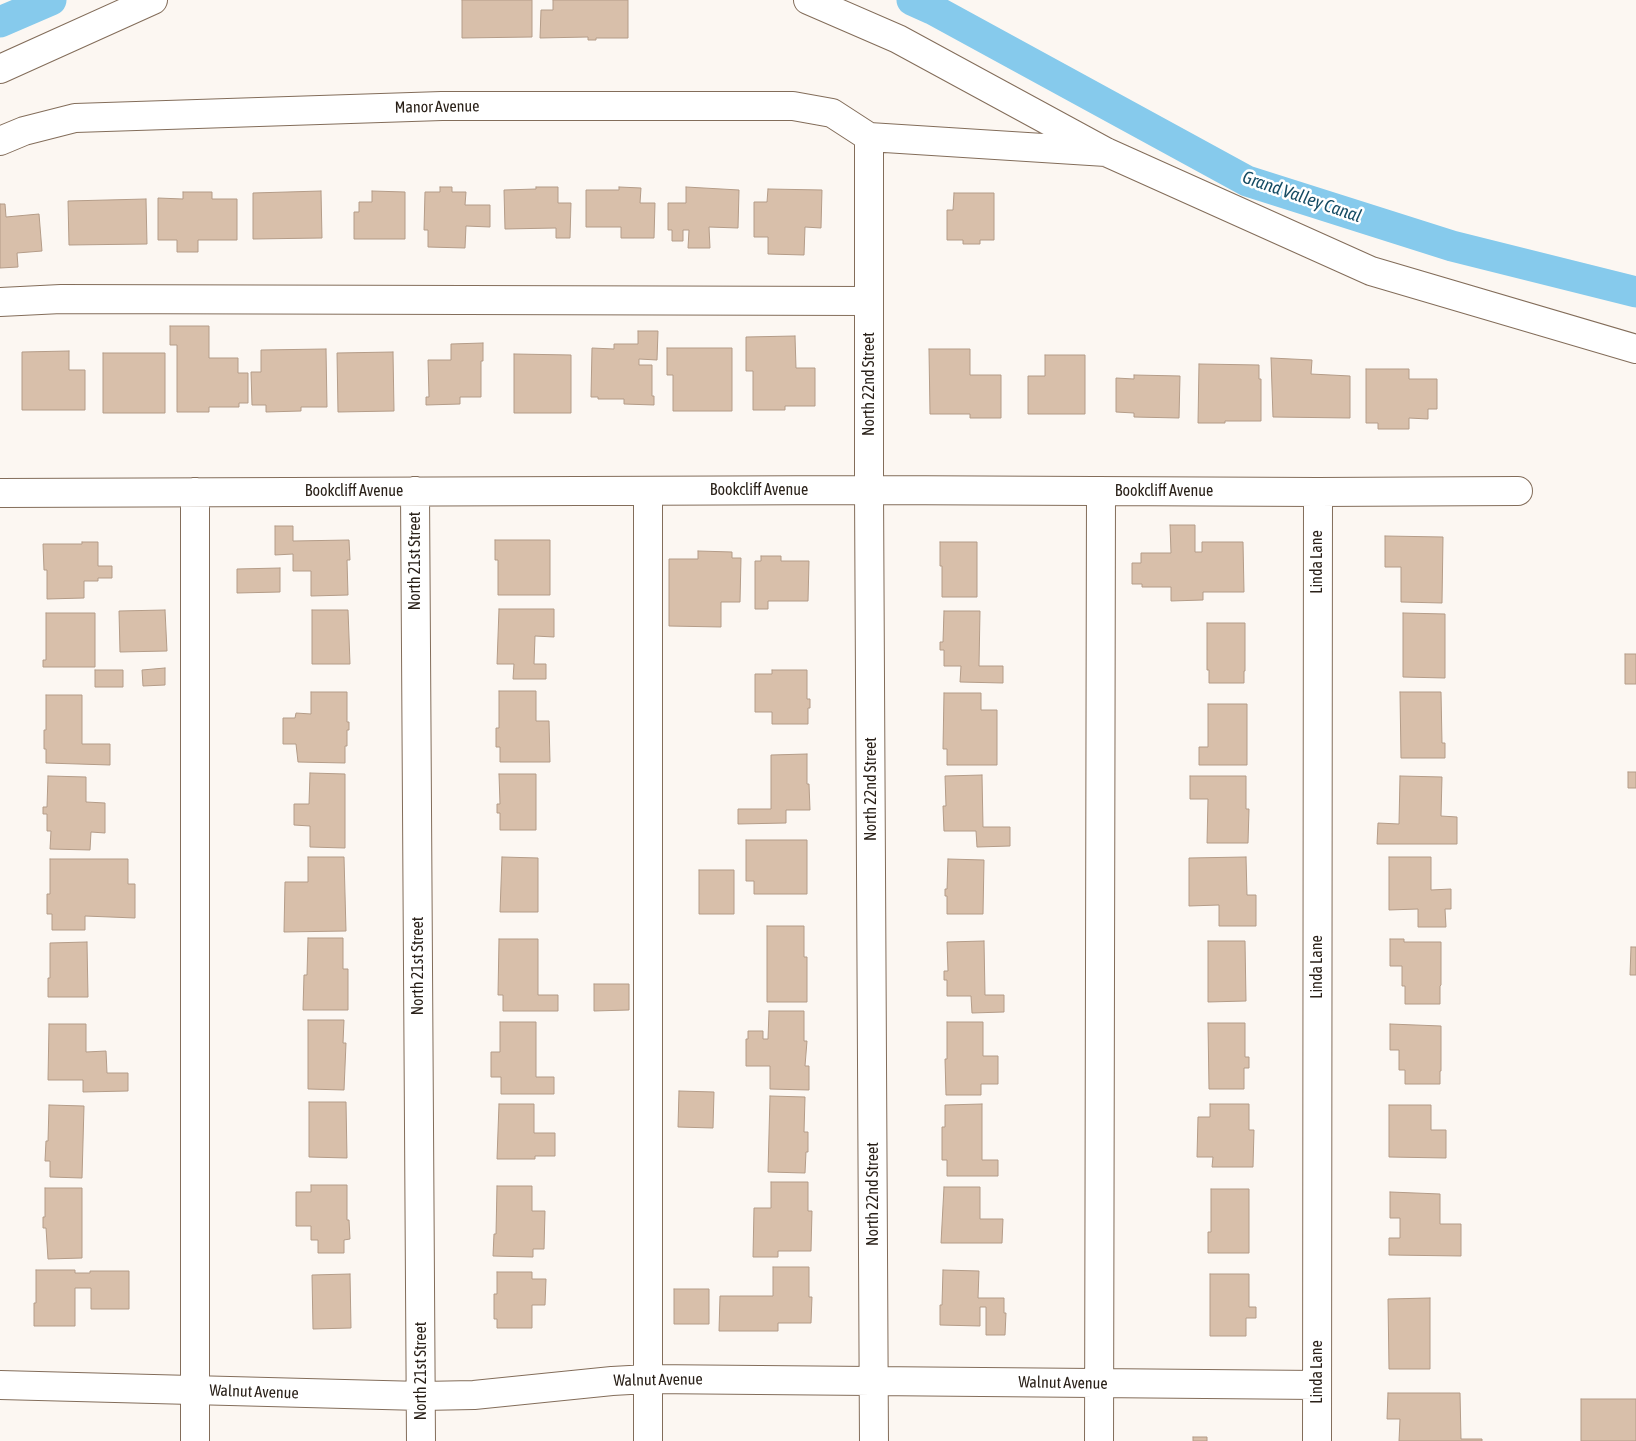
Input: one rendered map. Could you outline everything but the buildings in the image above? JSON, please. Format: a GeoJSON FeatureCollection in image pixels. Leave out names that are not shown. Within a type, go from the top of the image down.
{"type":"FeatureCollection","features":[{"type":"Feature","properties":{"kind":"street"},"geometry":{"type":"LineString","coordinates":[[0,69],[153,0]]}},
{"type":"Feature","properties":{"kind":"street"},"geometry":{"type":"LineString","coordinates":[[808,0],[898,39],[1106,152],[1371,271],[1636,349]]}},
{"type":"Feature","properties":{"kind":"street","name":"Manor Avenue"},"geometry":{"type":"LineString","coordinates":[[0,141],[24,131],[75,118],[442,106],[793,106],[832,113],[870,137]]}},
{"type":"Feature","properties":{"kind":"street"},"geometry":{"type":"LineString","coordinates":[[870,137],[1106,152]]}},
{"type":"Feature","properties":{"kind":"street","name":"North 22nd Street"},"geometry":{"type":"LineString","coordinates":[[870,137],[869,490],[874,1441]]}},
{"type":"Feature","properties":{"kind":"street"},"geometry":{"type":"LineString","coordinates":[[0,302],[61,299],[869,301]]}},
{"type":"Feature","properties":{"kind":"street","name":"North 21st Street"},"geometry":{"type":"LineString","coordinates":[[415,491],[421,1441]]}},
{"type":"Feature","properties":{"kind":"street"},"geometry":{"type":"LineString","coordinates":[[648,491],[648,1441]]}},
{"type":"Feature","properties":{"kind":"street"},"geometry":{"type":"LineString","coordinates":[[1099,1441],[1101,491]]}},
{"type":"Feature","properties":{"kind":"street","name":"Bookcliff Avenue"},"geometry":{"type":"LineString","coordinates":[[0,492],[1518,491]]}},
{"type":"Feature","properties":{"kind":"street"},"geometry":{"type":"LineString","coordinates":[[195,492],[195,1441]]}},
{"type":"Feature","properties":{"kind":"street","name":"Linda Lane"},"geometry":{"type":"LineString","coordinates":[[1317,1441],[1318,492]]}},
{"type":"Feature","properties":{"kind":"street","name":"Walnut Avenue"},"geometry":{"type":"LineString","coordinates":[[0,1384],[421,1396],[474,1395],[612,1380],[648,1379],[1317,1385]]}},
{"type":"Feature","properties":{"kind":"waterway","name":"Grand Valley Canal"},"geometry":{"type":"LineString","coordinates":[[0,22],[51,0]]}},
{"type":"Feature","properties":{"kind":"waterway","name":"Grand Valley Canal"},"geometry":{"type":"LineString","coordinates":[[912,0],[932,9],[1247,181],[1452,246],[1636,292]]}}]}
